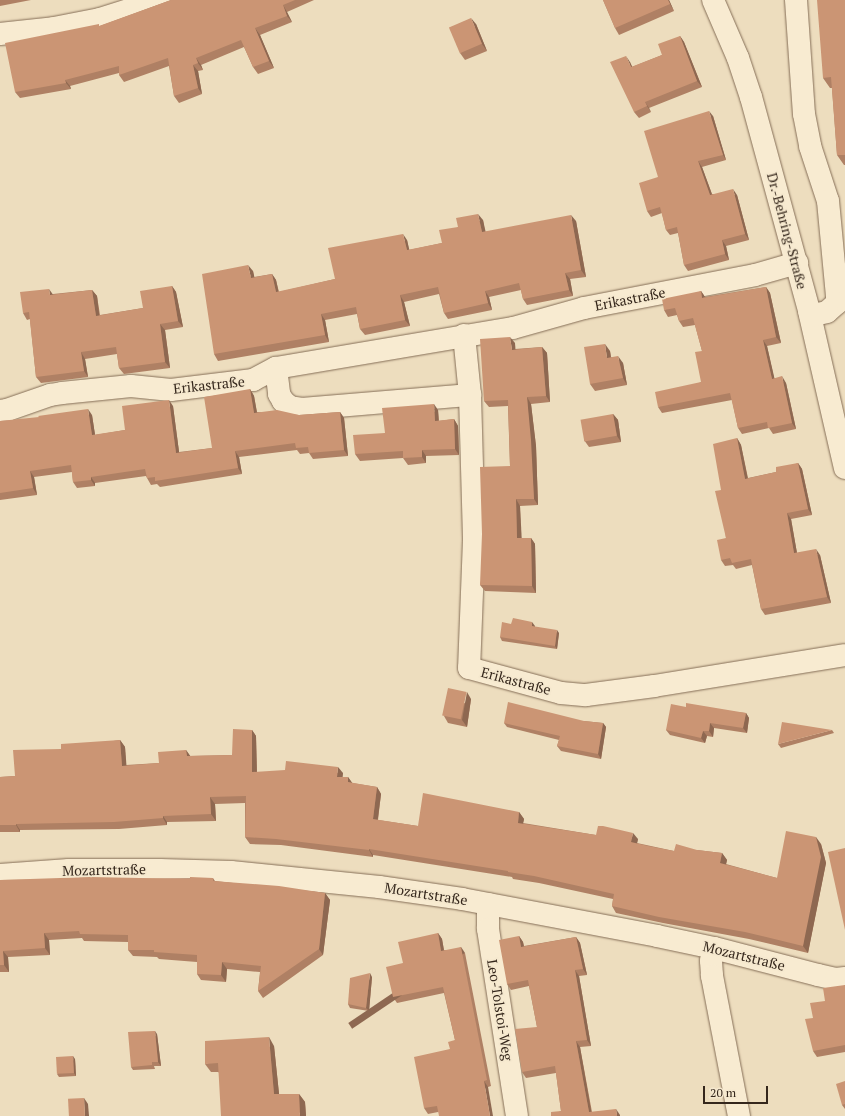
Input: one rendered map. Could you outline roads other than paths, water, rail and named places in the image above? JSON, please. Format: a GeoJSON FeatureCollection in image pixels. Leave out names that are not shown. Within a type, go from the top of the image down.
{"type":"FeatureCollection","features":[{"type":"Feature","properties":{"kind":"street"},"geometry":{"type":"LineString","coordinates":[[0,34],[54,28],[100,19],[160,0]]}},
{"type":"Feature","properties":{"kind":"street","name":"Dr.-Behring-Straße"},"geometry":{"type":"LineString","coordinates":[[713,0],[738,58],[750,96],[810,316],[845,468]]}},
{"type":"Feature","properties":{"kind":"street"},"geometry":{"type":"LineString","coordinates":[[796,0],[804,114],[810,146],[828,201],[837,296],[837,303],[827,312],[810,316]]}},
{"type":"Feature","properties":{"kind":"street","name":"Erikastraße"},"geometry":{"type":"LineString","coordinates":[[0,410],[6,410],[50,395],[62,393],[130,386],[171,390],[253,380],[276,368],[464,335],[513,328],[584,308],[755,275],[796,263]]}},
{"type":"Feature","properties":{"kind":"street","name":"Erikastraße"},"geometry":{"type":"LineString","coordinates":[[464,335],[470,395],[474,540],[469,668],[561,693],[586,695],[654,686],[845,655]]}},
{"type":"Feature","properties":{"kind":"street"},"geometry":{"type":"LineString","coordinates":[[276,368],[279,394],[283,401],[290,407],[302,409],[470,395]]}},
{"type":"Feature","properties":{"kind":"street","name":"Mozartstraße"},"geometry":{"type":"LineString","coordinates":[[0,874],[76,870],[231,872],[379,887],[488,904],[714,948],[818,975],[836,979],[845,978]]}},
{"type":"Feature","properties":{"kind":"street","name":"Leo-Tolstoi-Weg"},"geometry":{"type":"LineString","coordinates":[[488,904],[486,917],[517,1116]]}},
{"type":"Feature","properties":{"kind":"street"},"geometry":{"type":"LineString","coordinates":[[714,948],[711,961],[712,976],[739,1116]]}}]}
